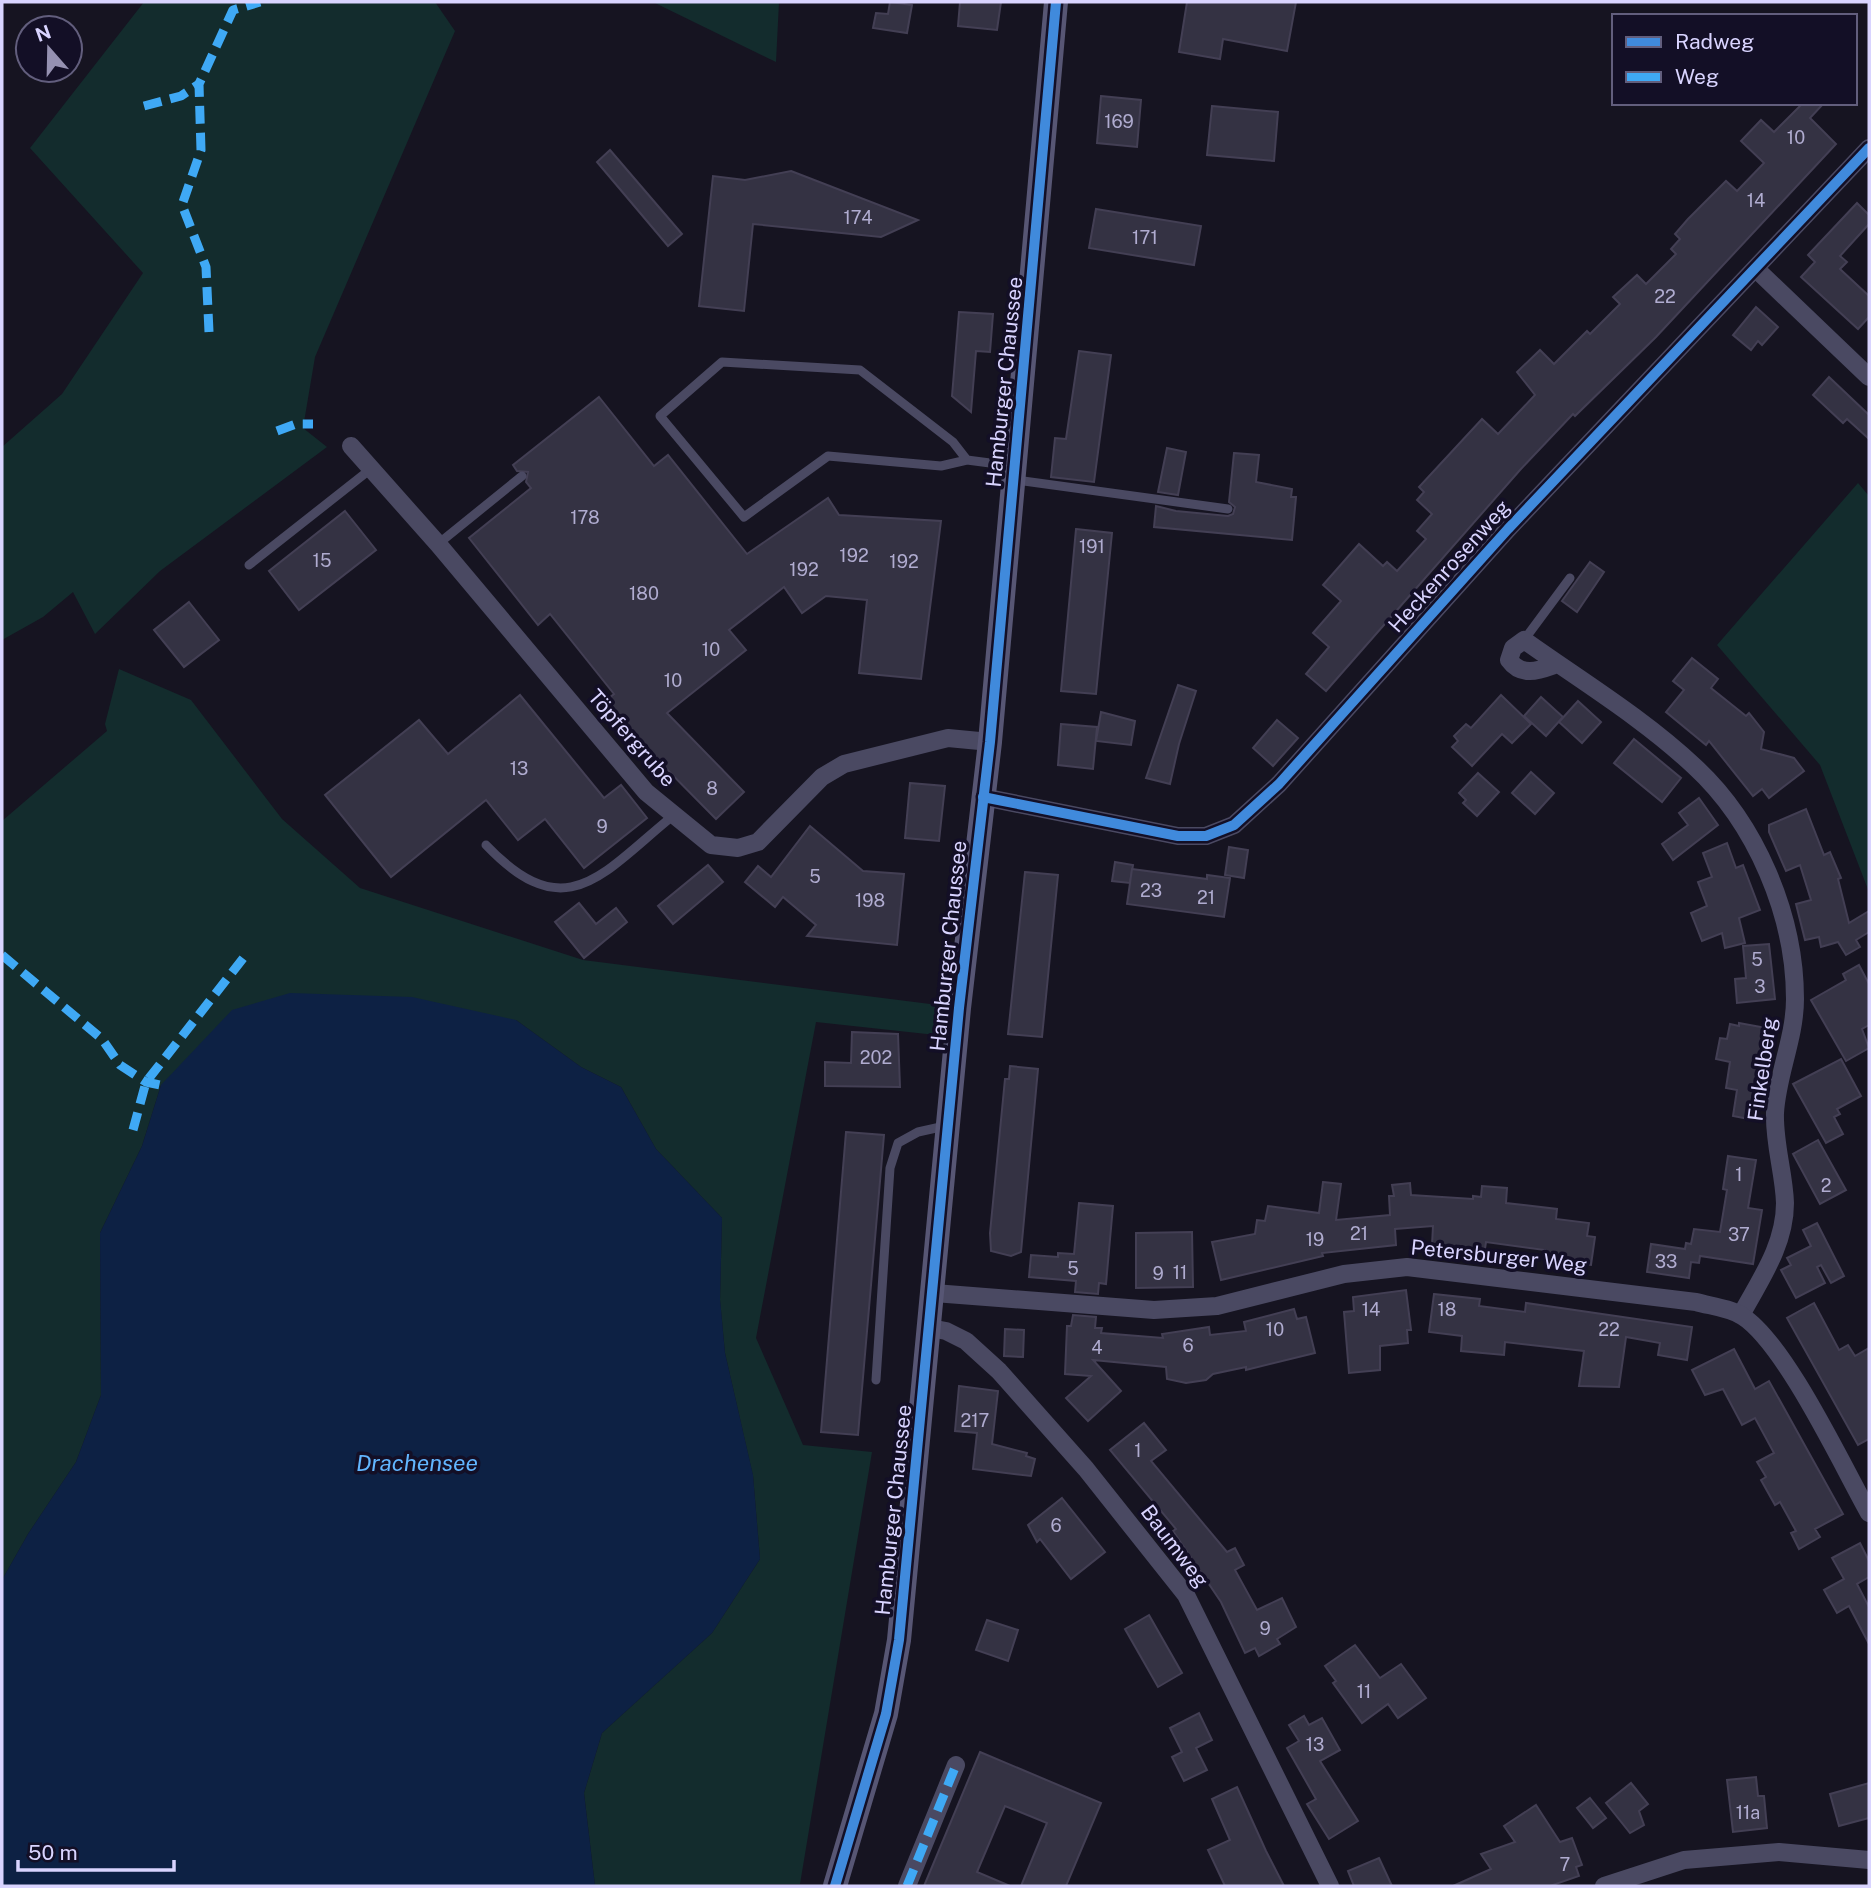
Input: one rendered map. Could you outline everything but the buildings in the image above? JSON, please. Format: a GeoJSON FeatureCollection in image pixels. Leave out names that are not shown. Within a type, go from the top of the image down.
{"type":"FeatureCollection","features":[{"type":"Feature","properties":{"kind":"main road","name":"Hamburger Chaussee"},"geometry":{"type":"LineString","coordinates":[[836,1886],[876,1751],[900,1640],[959,1009],[990,742],[1056,2]]}},
{"type":"Feature","properties":{"kind":"street","name":"Heckenrosenweg"},"geometry":{"type":"LineString","coordinates":[[983,797],[1178,836],[1206,836],[1234,825],[1279,784],[1508,528],[1869,148]]}},
{"type":"Feature","properties":{"kind":"street"},"geometry":{"type":"LineString","coordinates":[[1756,269],[1869,377]]}},
{"type":"Feature","properties":{"kind":"street","name":"Töpfergrube"},"geometry":{"type":"LineString","coordinates":[[351,446],[438,544],[646,792],[711,845],[738,848],[758,842],[822,777],[844,765],[948,738],[990,742]]}},
{"type":"Feature","properties":{"kind":"street"},"geometry":{"type":"LineString","coordinates":[[1524,640],[1513,648],[1509,660],[1514,667],[1528,672],[1557,664]]}},
{"type":"Feature","properties":{"kind":"street","name":"Finkelberg"},"geometry":{"type":"LineString","coordinates":[[1524,640],[1694,765],[1712,784],[1742,825],[1761,860],[1784,922],[1795,999],[1791,1040],[1775,1111],[1785,1205],[1782,1229],[1772,1261],[1741,1315]]}},
{"type":"Feature","properties":{"kind":"street","name":"Petersburger Weg"},"geometry":{"type":"LineString","coordinates":[[934,1293],[1154,1310],[1217,1306],[1344,1275],[1408,1267],[1696,1302],[1741,1315],[1764,1336],[1791,1375],[1869,1513]]}},
{"type":"Feature","properties":{"kind":"street","name":"Baumweg"},"geometry":{"type":"LineString","coordinates":[[930,1328],[946,1331],[966,1341],[999,1371],[1086,1469],[1186,1595],[1330,1886]]}},
{"type":"Feature","properties":{"kind":"street"},"geometry":{"type":"LineString","coordinates":[[907,1886],[956,1765]]}},
{"type":"Feature","properties":{"kind":"street"},"geometry":{"type":"LineString","coordinates":[[1604,1886],[1684,1860],[1779,1852],[1869,1860]]}},
{"type":"Feature","properties":{"kind":"lane"},"geometry":{"type":"LineString","coordinates":[[967,460],[953,442],[860,370],[722,362],[660,416],[744,517],[828,456],[941,466],[967,460],[1015,473],[1228,509]]}},
{"type":"Feature","properties":{"kind":"lane"},"geometry":{"type":"LineString","coordinates":[[249,565],[372,468]]}},
{"type":"Feature","properties":{"kind":"lane"},"geometry":{"type":"LineString","coordinates":[[438,544],[522,476]]}},
{"type":"Feature","properties":{"kind":"lane"},"geometry":{"type":"LineString","coordinates":[[1524,640],[1570,578]]}},
{"type":"Feature","properties":{"kind":"lane"},"geometry":{"type":"LineString","coordinates":[[486,845],[508,869],[524,879],[537,885],[567,890],[592,881],[674,815]]}},
{"type":"Feature","properties":{"kind":"lane"},"geometry":{"type":"LineString","coordinates":[[876,1380],[890,1168],[898,1143],[918,1132],[950,1124]]}},
{"type":"Feature","properties":{"kind":"green space"},"geometry":{"type":"Polygon","coordinates":[[[144,2],[435,2],[455,31],[315,357],[303,428],[327,447],[160,571],[95,634],[73,592],[43,617],[2,640],[2,447],[62,394],[143,273],[30,148],[80,84],[84,84],[84,79],[144,2]]]}},
{"type":"Feature","properties":{"kind":"green space"},"geometry":{"type":"Polygon","coordinates":[[[653,2],[779,2],[776,62],[653,2]]]}},
{"type":"Feature","properties":{"kind":"green space"},"geometry":{"type":"Polygon","coordinates":[[[1858,483],[1869,496],[1869,892],[1820,765],[1717,645],[1858,483]]]}},
{"type":"Feature","properties":{"kind":"green space"},"geometry":{"type":"Polygon","coordinates":[[[119,669],[191,700],[282,819],[360,888],[583,960],[938,1005],[936,1035],[816,1022],[756,1338],[803,1445],[872,1452],[800,1884],[595,1886],[584,1793],[602,1733],[712,1633],[760,1559],[753,1476],[725,1353],[720,1300],[722,1218],[656,1149],[621,1087],[581,1067],[516,1020],[161,1085],[142,1146],[100,1233],[101,1395],[76,1462],[28,1534],[2,1580],[2,821],[107,731],[105,724],[119,669]]]}},
{"type":"Feature","properties":{"kind":"water","name":"Drachensee"},"geometry":{"type":"Polygon","coordinates":[[[290,993],[412,997],[516,1020],[581,1067],[621,1087],[656,1149],[722,1218],[720,1299],[725,1353],[753,1475],[760,1559],[712,1633],[602,1733],[584,1793],[595,1886],[2,1886],[2,1580],[28,1534],[76,1462],[101,1395],[100,1233],[142,1146],[161,1085],[232,1010],[290,993]]]}},
{"type":"Feature","properties":{"kind":"marked path"},"geometry":{"type":"LineString","coordinates":[[209,332],[206,267],[182,205],[201,150],[199,84],[233,10],[260,2]]}},
{"type":"Feature","properties":{"kind":"marked path"},"geometry":{"type":"LineString","coordinates":[[144,106],[181,96],[199,84]]}},
{"type":"Feature","properties":{"kind":"marked path"},"geometry":{"type":"LineString","coordinates":[[277,431],[296,424],[313,424]]}},
{"type":"Feature","properties":{"kind":"marked path"},"geometry":{"type":"LineString","coordinates":[[2,955],[102,1039],[120,1065],[146,1082],[160,1085]]}},
{"type":"Feature","properties":{"kind":"marked path"},"geometry":{"type":"LineString","coordinates":[[133,1130],[146,1082],[245,956]]}},
{"type":"Feature","properties":{"kind":"marked path"},"geometry":{"type":"LineString","coordinates":[[907,1886],[956,1765]]}},
{"type":"Feature","properties":{"kind":"cycle path"},"geometry":{"type":"LineString","coordinates":[[835,1886],[886,1714],[899,1640],[959,1008],[990,742],[1056,2]]}},
{"type":"Feature","properties":{"kind":"cycle path"},"geometry":{"type":"LineString","coordinates":[[983,797],[1178,836],[1206,836],[1234,825],[1279,784],[1508,529],[1869,148]]}}]}
